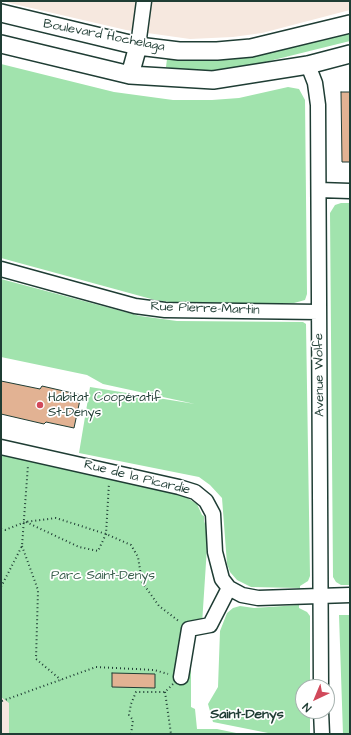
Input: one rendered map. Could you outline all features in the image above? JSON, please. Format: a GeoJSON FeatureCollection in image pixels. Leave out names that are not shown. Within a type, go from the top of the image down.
{"type":"FeatureCollection","features":[{"type":"Feature","properties":{"kind":"main road","name":"Boulevard Hochelaga"},"geometry":{"type":"LineString","coordinates":[[1,14],[138,46],[179,51],[217,51],[251,48],[350,24]]}},
{"type":"Feature","properties":{"kind":"main road"},"geometry":{"type":"LineString","coordinates":[[1,44],[130,75],[168,79],[213,80],[308,64],[350,54]]}},
{"type":"Feature","properties":{"kind":"main road"},"geometry":{"type":"LineString","coordinates":[[130,75],[138,46]]}},
{"type":"Feature","properties":{"kind":"street"},"geometry":{"type":"LineString","coordinates":[[138,46],[144,1]]}},
{"type":"Feature","properties":{"kind":"street","name":"Avenue Wolfe"},"geometry":{"type":"LineString","coordinates":[[308,64],[315,83],[318,104],[321,679]]}},
{"type":"Feature","properties":{"kind":"street"},"geometry":{"type":"LineString","coordinates":[[319,190],[350,191]]}},
{"type":"Feature","properties":{"kind":"street","name":"Rue Pierre-Martin"},"geometry":{"type":"LineString","coordinates":[[1,269],[135,306],[165,310],[319,312]]}},
{"type":"Feature","properties":{"kind":"street","name":"Rue de la Picardie"},"geometry":{"type":"LineString","coordinates":[[1,447],[110,470],[195,492],[206,501],[213,514],[219,572],[229,588]]}},
{"type":"Feature","properties":{"kind":"street"},"geometry":{"type":"LineString","coordinates":[[181,677],[189,629],[210,625],[229,588],[242,595],[258,598],[350,595]]}},
{"type":"Feature","properties":{"kind":"street"},"geometry":{"type":"LineString","coordinates":[[322,719],[322,734]]}},
{"type":"Feature","properties":{"kind":"path"},"geometry":{"type":"LineString","coordinates":[[1,587],[22,546],[29,453]]}},
{"type":"Feature","properties":{"kind":"path"},"geometry":{"type":"LineString","coordinates":[[25,522],[79,546],[98,551],[106,534],[110,470]]}},
{"type":"Feature","properties":{"kind":"path"},"geometry":{"type":"LineString","coordinates":[[1,529],[5,530],[25,522],[56,518],[106,534],[131,545],[138,557],[142,582],[159,606],[189,629]]}},
{"type":"Feature","properties":{"kind":"path"},"geometry":{"type":"LineString","coordinates":[[22,546],[38,590],[36,659],[61,680]]}},
{"type":"Feature","properties":{"kind":"path"},"geometry":{"type":"LineString","coordinates":[[2,701],[96,667],[154,670],[181,677]]}},
{"type":"Feature","properties":{"kind":"path"},"geometry":{"type":"LineString","coordinates":[[131,734],[133,720],[129,715],[131,704],[136,692],[165,692],[181,677]]}},
{"type":"Feature","properties":{"kind":"path"},"geometry":{"type":"LineString","coordinates":[[165,692],[171,734]]}},
{"type":"Feature","properties":{"kind":"shaded area"},"geometry":{"type":"Polygon","coordinates":[[[1,1],[350,1],[350,10],[262,33],[233,37],[190,39],[126,30],[1,1]]]}},
{"type":"Feature","properties":{"kind":"shaded area"},"geometry":{"type":"Polygon","coordinates":[[[1,614],[11,615],[9,734],[1,734],[1,614]]]}},
{"type":"Feature","properties":{"kind":"green space"},"geometry":{"type":"Polygon","coordinates":[[[350,33],[350,41],[245,67],[203,71],[177,70],[166,67],[167,59],[209,61],[254,57],[350,33]]]}},
{"type":"Feature","properties":{"kind":"green space"},"geometry":{"type":"Polygon","coordinates":[[[1,64],[114,92],[173,100],[239,98],[288,87],[299,89],[305,100],[307,294],[305,300],[294,303],[177,303],[155,300],[1,258],[1,64]]]}},
{"type":"Feature","properties":{"kind":"green space"},"geometry":{"type":"Polygon","coordinates":[[[350,203],[350,585],[341,585],[336,582],[333,577],[330,213],[335,205],[350,203]]]}},
{"type":"Feature","properties":{"kind":"green space"},"geometry":{"type":"Polygon","coordinates":[[[1,279],[140,316],[177,321],[303,322],[306,324],[310,576],[308,581],[300,586],[300,588],[251,587],[237,580],[230,572],[227,564],[222,498],[210,485],[199,477],[79,453],[90,387],[195,404],[103,384],[87,375],[1,357],[1,279]]]}},
{"type":"Feature","properties":{"kind":"green space","name":"Parc Saint-Denys"},"geometry":{"type":"Polygon","coordinates":[[[1,453],[173,489],[197,504],[202,515],[204,516],[204,521],[208,532],[202,624],[191,623],[191,707],[195,709],[197,729],[217,729],[241,734],[9,734],[9,703],[1,697],[1,453]]]}},
{"type":"Feature","properties":{"kind":"green space"},"geometry":{"type":"Polygon","coordinates":[[[299,605],[299,608],[307,612],[310,616],[310,679],[295,679],[295,719],[310,719],[310,734],[273,734],[213,722],[208,704],[218,687],[220,631],[227,613],[233,608],[240,606],[254,608],[299,605]]]}},
{"type":"Feature","properties":{"kind":"green space"},"geometry":{"type":"Polygon","coordinates":[[[339,615],[350,615],[350,734],[343,734],[339,615]]]}},
{"type":"Feature","properties":{"kind":"building"},"geometry":{"type":"Polygon","coordinates":[[[341,92],[350,92],[350,162],[342,162],[341,92]]]}},
{"type":"Feature","properties":{"kind":"building","name":"Habitat Coopératif St-Denys"},"geometry":{"type":"Polygon","coordinates":[[[1,381],[40,389],[42,386],[81,395],[74,428],[46,422],[44,424],[1,414],[1,381]]]}},
{"type":"Feature","properties":{"kind":"building"},"geometry":{"type":"Polygon","coordinates":[[[112,673],[155,674],[155,688],[112,687],[112,673]]]}},
{"type":"Feature","properties":{"kind":"place","name":"Habitat Coopératif St-Denys"},"geometry":{"type":"Point","coordinates":[40,405]}},
{"type":"Feature","properties":{"kind":"district","name":"Saint-Denys"},"geometry":{"type":"Point","coordinates":[247,715]}}]}
